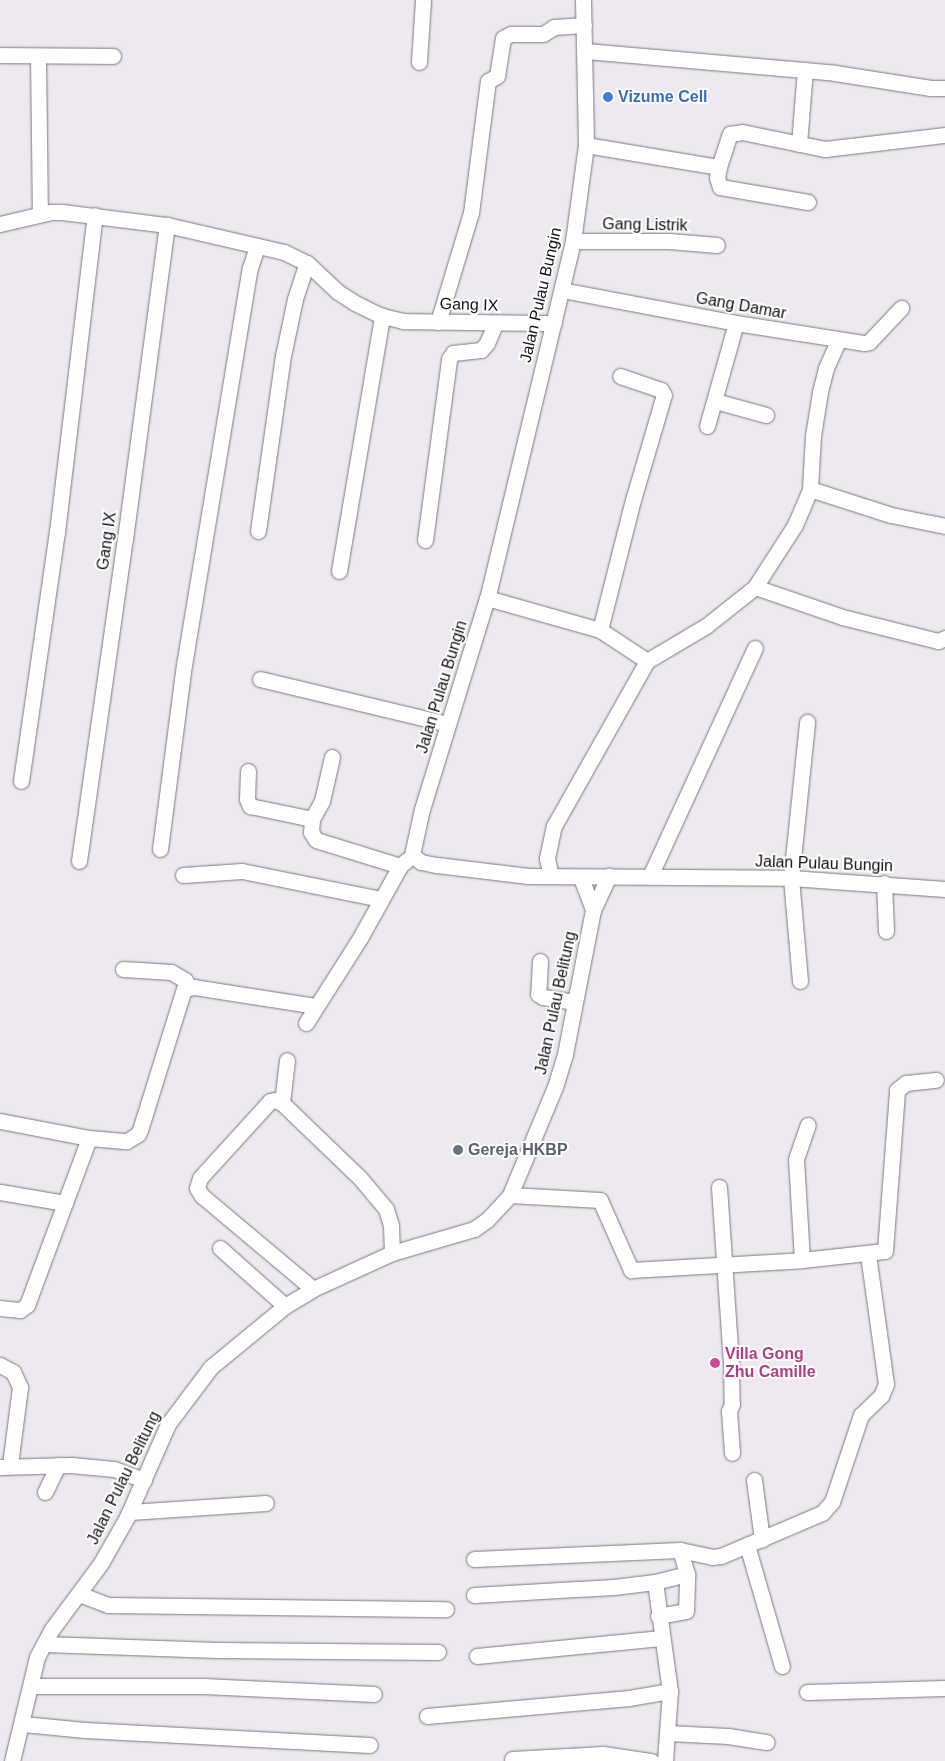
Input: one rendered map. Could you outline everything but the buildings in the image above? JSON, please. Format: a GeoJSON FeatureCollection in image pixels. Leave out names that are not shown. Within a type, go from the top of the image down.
{"type":"FeatureCollection","features":[{"type":"Feature","properties":{"kind":"street"},"geometry":{"type":"LineString","coordinates":[[419,62],[423,0]]}},
{"type":"Feature","properties":{"kind":"street","name":"Jalan Pulau Bungin"},"geometry":{"type":"LineString","coordinates":[[583,0],[586,51],[586,145],[573,241],[487,598],[415,832],[412,856],[421,862],[437,865],[528,876],[580,878],[608,876],[791,878],[884,883],[945,889]]}},
{"type":"Feature","properties":{"kind":"street"},"geometry":{"type":"LineString","coordinates":[[438,322],[473,208],[488,81],[497,76],[503,38],[511,34],[543,34],[554,26],[584,25]]}},
{"type":"Feature","properties":{"kind":"street"},"geometry":{"type":"LineString","coordinates":[[586,51],[805,70],[931,88],[945,88]]}},
{"type":"Feature","properties":{"kind":"street"},"geometry":{"type":"LineString","coordinates":[[0,55],[113,56]]}},
{"type":"Feature","properties":{"kind":"street"},"geometry":{"type":"LineString","coordinates":[[38,56],[40,214]]}},
{"type":"Feature","properties":{"kind":"street"},"geometry":{"type":"LineString","coordinates":[[799,144],[805,70]]}},
{"type":"Feature","properties":{"kind":"street"},"geometry":{"type":"LineString","coordinates":[[808,202],[722,188],[718,183],[719,166],[728,138],[734,132],[742,132],[814,148],[839,148],[945,135]]}},
{"type":"Feature","properties":{"kind":"street"},"geometry":{"type":"LineString","coordinates":[[586,145],[719,166]]}},
{"type":"Feature","properties":{"kind":"street","name":"Gang IX"},"geometry":{"type":"LineString","coordinates":[[0,224],[40,214],[62,212],[167,225],[274,249],[307,263],[338,292],[382,316],[403,321],[494,324],[554,323]]}},
{"type":"Feature","properties":{"kind":"street"},"geometry":{"type":"LineString","coordinates":[[21,781],[57,532],[95,215]]}},
{"type":"Feature","properties":{"kind":"street","name":"Gang IX"},"geometry":{"type":"LineString","coordinates":[[79,861],[127,529],[167,225]]}},
{"type":"Feature","properties":{"kind":"street","name":"Gang Listrik"},"geometry":{"type":"LineString","coordinates":[[573,241],[669,241],[717,245]]}},
{"type":"Feature","properties":{"kind":"street"},"geometry":{"type":"LineString","coordinates":[[160,849],[184,665],[250,268],[257,246]]}},
{"type":"Feature","properties":{"kind":"street"},"geometry":{"type":"LineString","coordinates":[[258,531],[283,356],[295,299],[307,263]]}},
{"type":"Feature","properties":{"kind":"street","name":"Gang Damar"},"geometry":{"type":"LineString","coordinates":[[562,290],[736,323],[864,344],[869,342],[900,308]]}},
{"type":"Feature","properties":{"kind":"street"},"geometry":{"type":"LineString","coordinates":[[339,571],[382,316]]}},
{"type":"Feature","properties":{"kind":"street"},"geometry":{"type":"LineString","coordinates":[[707,426],[736,323]]}},
{"type":"Feature","properties":{"kind":"street"},"geometry":{"type":"LineString","coordinates":[[425,540],[449,359],[453,353],[481,350],[487,344],[494,324]]}},
{"type":"Feature","properties":{"kind":"street"},"geometry":{"type":"LineString","coordinates":[[548,876],[547,858],[554,826],[647,661],[706,626],[755,587],[795,525],[810,490],[813,436],[820,392],[826,368],[838,341]]}},
{"type":"Feature","properties":{"kind":"street"},"geometry":{"type":"LineString","coordinates":[[600,630],[633,500],[664,395],[661,390],[620,376]]}},
{"type":"Feature","properties":{"kind":"street"},"geometry":{"type":"LineString","coordinates":[[715,401],[766,414]]}},
{"type":"Feature","properties":{"kind":"street"},"geometry":{"type":"LineString","coordinates":[[810,490],[891,515],[945,526]]}},
{"type":"Feature","properties":{"kind":"street"},"geometry":{"type":"LineString","coordinates":[[755,587],[842,616],[938,641],[945,638]]}},
{"type":"Feature","properties":{"kind":"street"},"geometry":{"type":"LineString","coordinates":[[487,598],[600,630],[647,661]]}},
{"type":"Feature","properties":{"kind":"street"},"geometry":{"type":"LineString","coordinates":[[650,876],[755,648]]}},
{"type":"Feature","properties":{"kind":"street"},"geometry":{"type":"LineString","coordinates":[[260,679],[448,724]]}},
{"type":"Feature","properties":{"kind":"street"},"geometry":{"type":"LineString","coordinates":[[800,981],[791,878],[807,722]]}},
{"type":"Feature","properties":{"kind":"street"},"geometry":{"type":"LineString","coordinates":[[332,757],[322,801],[312,819],[311,832],[316,840],[400,866]]}},
{"type":"Feature","properties":{"kind":"street"},"geometry":{"type":"LineString","coordinates":[[248,771],[248,799],[250,806],[312,819]]}},
{"type":"Feature","properties":{"kind":"street"},"geometry":{"type":"LineString","coordinates":[[306,1023],[360,938],[400,866],[412,856]]}},
{"type":"Feature","properties":{"kind":"street"},"geometry":{"type":"LineString","coordinates":[[183,876],[226,870],[242,871],[381,900]]}},
{"type":"Feature","properties":{"kind":"street","name":"Jalan Pulau Belitung"},"geometry":{"type":"LineString","coordinates":[[12,1761],[23,1724],[37,1657],[44,1644],[101,1563],[130,1512],[138,1477],[168,1424],[210,1367],[285,1306],[313,1289],[392,1252],[474,1228],[487,1220],[510,1195],[556,1087],[565,1054],[562,1000],[593,910],[608,876]]}},
{"type":"Feature","properties":{"kind":"street"},"geometry":{"type":"LineString","coordinates":[[580,878],[593,910]]}},
{"type":"Feature","properties":{"kind":"street"},"geometry":{"type":"LineString","coordinates":[[884,883],[886,931]]}},
{"type":"Feature","properties":{"kind":"street"},"geometry":{"type":"LineString","coordinates":[[540,961],[538,994],[562,1000]]}},
{"type":"Feature","properties":{"kind":"street"},"geometry":{"type":"LineString","coordinates":[[123,969],[171,972],[185,980],[189,987]]}},
{"type":"Feature","properties":{"kind":"street"},"geometry":{"type":"LineString","coordinates":[[0,1121],[89,1138],[127,1141],[138,1134],[182,991],[189,987],[316,1006]]}},
{"type":"Feature","properties":{"kind":"street"},"geometry":{"type":"LineString","coordinates":[[282,1103],[287,1060]]}},
{"type":"Feature","properties":{"kind":"street"},"geometry":{"type":"LineString","coordinates":[[510,1195],[600,1200],[632,1270],[802,1260],[885,1251],[897,1090],[906,1083],[936,1080]]}},
{"type":"Feature","properties":{"kind":"street"},"geometry":{"type":"LineString","coordinates":[[313,1289],[202,1196],[197,1188],[200,1178],[270,1101],[275,1100],[282,1103],[360,1178],[386,1209],[392,1226],[392,1252]]}},
{"type":"Feature","properties":{"kind":"street"},"geometry":{"type":"LineString","coordinates":[[802,1260],[796,1159],[808,1125]]}},
{"type":"Feature","properties":{"kind":"street"},"geometry":{"type":"LineString","coordinates":[[7,1309],[24,1309],[27,1305],[89,1138]]}},
{"type":"Feature","properties":{"kind":"street"},"geometry":{"type":"LineString","coordinates":[[719,1187],[732,1375],[732,1404],[729,1415],[732,1453]]}},
{"type":"Feature","properties":{"kind":"street"},"geometry":{"type":"LineString","coordinates":[[0,1192],[65,1203]]}},
{"type":"Feature","properties":{"kind":"street"},"geometry":{"type":"LineString","coordinates":[[220,1248],[285,1306]]}},
{"type":"Feature","properties":{"kind":"street"},"geometry":{"type":"LineString","coordinates":[[474,1559],[680,1550],[712,1557],[762,1539],[822,1513],[832,1502],[862,1415],[884,1390],[886,1384],[868,1254]]}},
{"type":"Feature","properties":{"kind":"street"},"geometry":{"type":"LineString","coordinates":[[0,1365],[13,1372],[20,1386],[5,1466],[58,1465],[114,1469],[138,1477]]}},
{"type":"Feature","properties":{"kind":"street"},"geometry":{"type":"LineString","coordinates":[[45,1492],[58,1465]]}},
{"type":"Feature","properties":{"kind":"street"},"geometry":{"type":"LineString","coordinates":[[754,1480],[762,1539]]}},
{"type":"Feature","properties":{"kind":"street"},"geometry":{"type":"LineString","coordinates":[[130,1512],[266,1503]]}},
{"type":"Feature","properties":{"kind":"street"},"geometry":{"type":"LineString","coordinates":[[747,1545],[782,1666]]}},
{"type":"Feature","properties":{"kind":"street"},"geometry":{"type":"LineString","coordinates":[[658,1616],[686,1611],[687,1574],[680,1550]]}},
{"type":"Feature","properties":{"kind":"street"},"geometry":{"type":"LineString","coordinates":[[474,1595],[655,1582],[687,1574]]}},
{"type":"Feature","properties":{"kind":"street"},"geometry":{"type":"LineString","coordinates":[[655,1582],[661,1638],[670,1691],[665,1761]]}},
{"type":"Feature","properties":{"kind":"street"},"geometry":{"type":"LineString","coordinates":[[79,1594],[108,1605],[446,1610]]}},
{"type":"Feature","properties":{"kind":"street"},"geometry":{"type":"LineString","coordinates":[[477,1656],[661,1638]]}},
{"type":"Feature","properties":{"kind":"street"},"geometry":{"type":"LineString","coordinates":[[44,1644],[217,1650],[438,1652]]}},
{"type":"Feature","properties":{"kind":"street"},"geometry":{"type":"LineString","coordinates":[[31,1686],[203,1686],[374,1694]]}},
{"type":"Feature","properties":{"kind":"street"},"geometry":{"type":"LineString","coordinates":[[807,1692],[945,1688]]}},
{"type":"Feature","properties":{"kind":"street"},"geometry":{"type":"LineString","coordinates":[[427,1716],[630,1698],[670,1691]]}},
{"type":"Feature","properties":{"kind":"street"},"geometry":{"type":"LineString","coordinates":[[23,1724],[85,1730],[370,1745]]}},
{"type":"Feature","properties":{"kind":"street"},"geometry":{"type":"LineString","coordinates":[[668,1734],[728,1736],[767,1742]]}},
{"type":"Feature","properties":{"kind":"street"},"geometry":{"type":"LineString","coordinates":[[512,1759],[603,1754],[651,1761]]}},
{"type":"Feature","properties":{"kind":"place","name":"Vizume Cell"},"geometry":{"type":"Point","coordinates":[608,97]}},
{"type":"Feature","properties":{"kind":"place","name":"Gereja HKBP"},"geometry":{"type":"Point","coordinates":[458,1150]}},
{"type":"Feature","properties":{"kind":"place","name":"Villa Gong Zhu Camille"},"geometry":{"type":"Point","coordinates":[715,1363]}}]}
